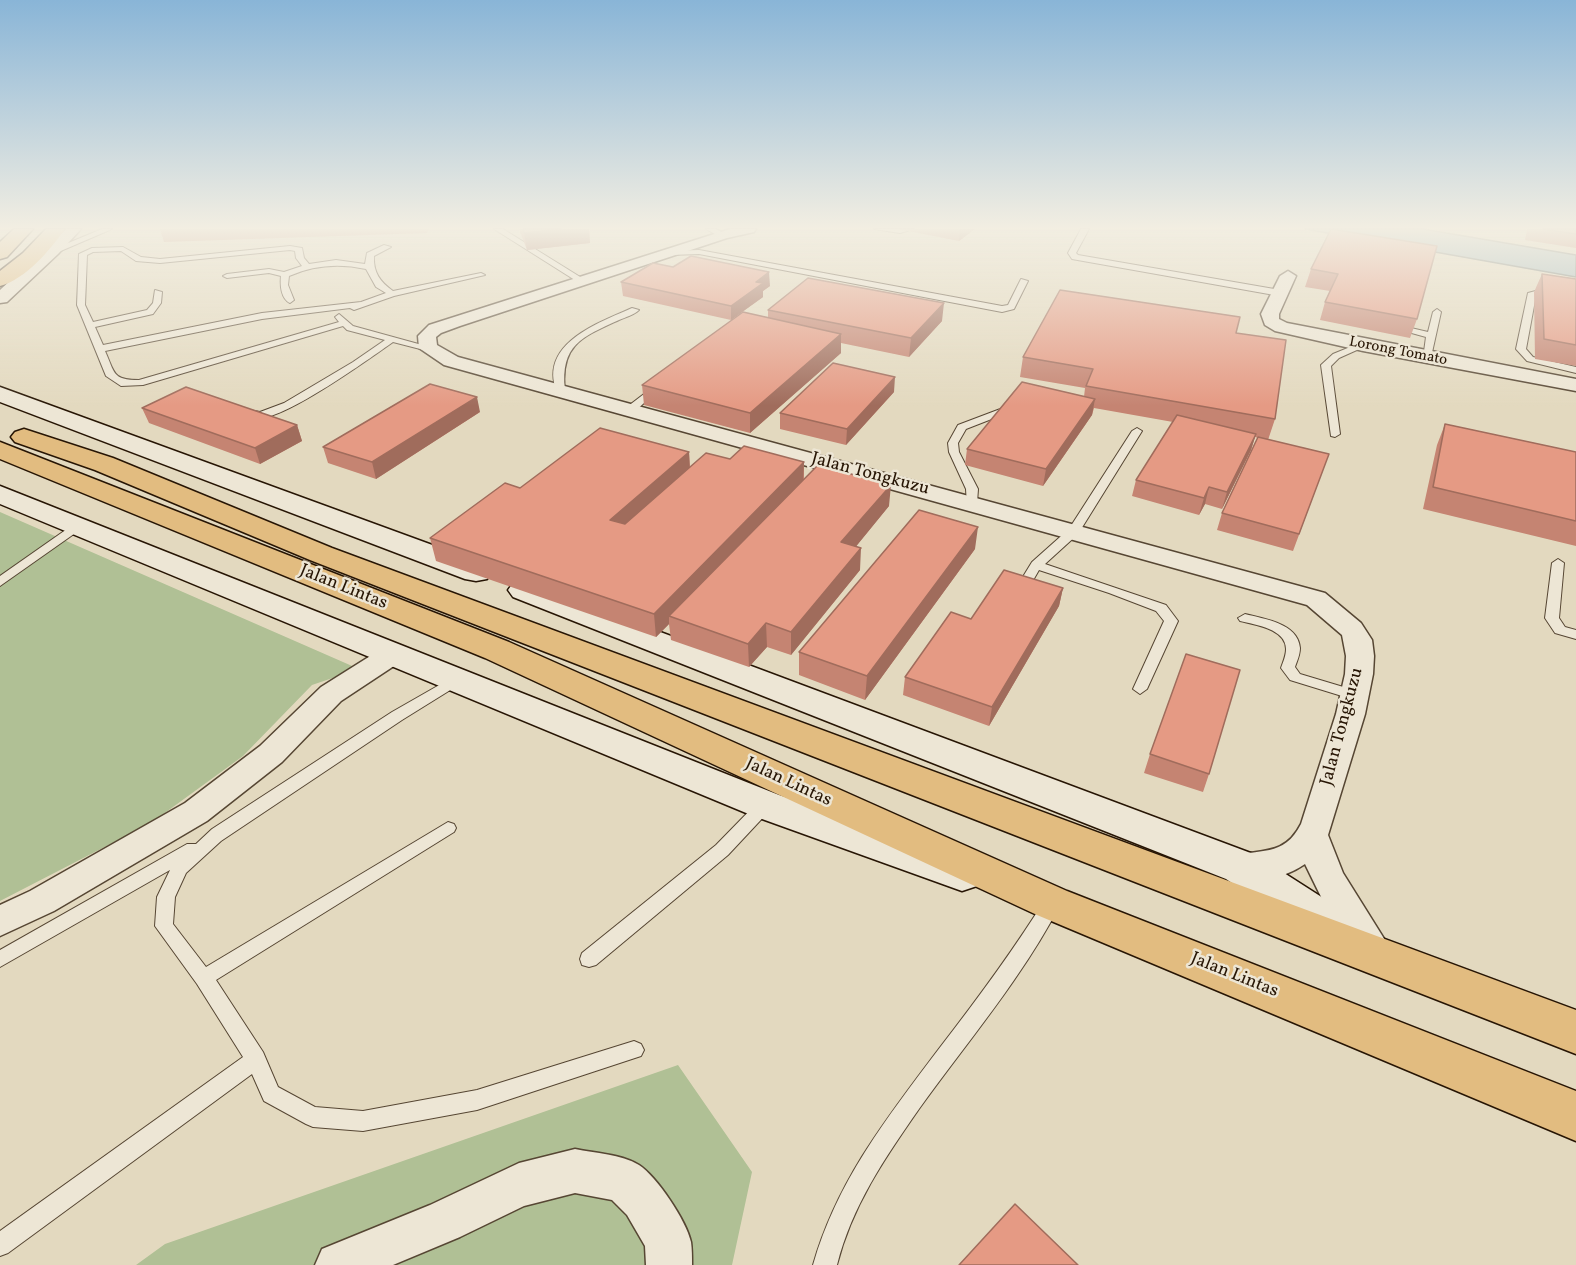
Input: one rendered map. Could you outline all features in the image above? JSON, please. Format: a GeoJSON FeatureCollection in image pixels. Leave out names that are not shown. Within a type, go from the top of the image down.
{"type":"FeatureCollection","features":[{"type":"Feature","properties":{"kind":"main road","name":"Jalan Lintas"},"geometry":{"type":"LineString","coordinates":[[17,445],[497,650],[1052,903],[1576,1116]]}},
{"type":"Feature","properties":{"kind":"main road","name":"Jalan Lintas"},"geometry":{"type":"LineString","coordinates":[[17,445],[104,464],[321,554],[1576,1032]]}},
{"type":"Feature","properties":{"kind":"street"},"geometry":{"type":"LineString","coordinates":[[428,348],[427,336],[435,329],[557,288]]}},
{"type":"Feature","properties":{"kind":"street","name":"Lorong Tomato"},"geometry":{"type":"LineString","coordinates":[[1282,288],[1270,314],[1271,321],[1281,327],[1576,386]]}},
{"type":"Feature","properties":{"kind":"street","name":"Jalan Tongkuzu"},"geometry":{"type":"LineString","coordinates":[[428,348],[451,361],[631,409],[766,455],[971,503],[1316,599],[1339,616],[1358,637],[1361,664],[1355,695],[1312,836],[1293,855],[1277,865],[1258,868],[1241,867]]}},
{"type":"Feature","properties":{"kind":"street"},"geometry":{"type":"LineString","coordinates":[[0,394],[26,401],[574,609],[1241,867],[1377,956]]}},
{"type":"Feature","properties":{"kind":"street"},"geometry":{"type":"LineString","coordinates":[[0,494],[765,805],[917,860],[1052,903]]}},
{"type":"Feature","properties":{"kind":"street"},"geometry":{"type":"LineString","coordinates":[[0,921],[42,901],[196,812],[271,754],[331,694],[393,654]]}},
{"type":"Feature","properties":{"kind":"street"},"geometry":{"type":"LineString","coordinates":[[1312,836],[1324,873],[1377,956]]}},
{"type":"Feature","properties":{"kind":"street"},"geometry":{"type":"LineString","coordinates":[[338,1265],[444,1221],[519,1185],[575,1171],[623,1180],[643,1199],[668,1241],[669,1265]]}},
{"type":"Feature","properties":{"kind":"lane"},"geometry":{"type":"LineString","coordinates":[[82,288],[81,305],[89,326],[111,376],[121,383],[140,383],[344,323]]}},
{"type":"Feature","properties":{"kind":"lane"},"geometry":{"type":"LineString","coordinates":[[286,288],[290,300]]}},
{"type":"Feature","properties":{"kind":"lane"},"geometry":{"type":"LineString","coordinates":[[383,288],[392,294]]}},
{"type":"Feature","properties":{"kind":"lane"},"geometry":{"type":"LineString","coordinates":[[420,288],[360,304],[346,310],[338,318],[350,328],[428,348]]}},
{"type":"Feature","properties":{"kind":"lane"},"geometry":{"type":"LineString","coordinates":[[879,288],[1002,309],[1011,307],[1020,288]]}},
{"type":"Feature","properties":{"kind":"lane"},"geometry":{"type":"LineString","coordinates":[[1252,288],[1280,293]]}},
{"type":"Feature","properties":{"kind":"lane"},"geometry":{"type":"LineString","coordinates":[[1576,296],[1547,291],[1532,293],[1521,349],[1530,359],[1576,370]]}},
{"type":"Feature","properties":{"kind":"lane"},"geometry":{"type":"LineString","coordinates":[[89,326],[150,312],[157,303],[158,292]]}},
{"type":"Feature","properties":{"kind":"lane"},"geometry":{"type":"LineString","coordinates":[[99,349],[262,316],[360,304]]}},
{"type":"Feature","properties":{"kind":"lane"},"geometry":{"type":"LineString","coordinates":[[560,390],[558,370],[562,356],[592,330],[635,310]]}},
{"type":"Feature","properties":{"kind":"lane"},"geometry":{"type":"LineString","coordinates":[[1426,357],[1437,312]]}},
{"type":"Feature","properties":{"kind":"lane"},"geometry":{"type":"LineString","coordinates":[[1386,326],[1430,335]]}},
{"type":"Feature","properties":{"kind":"lane"},"geometry":{"type":"LineString","coordinates":[[235,408],[261,415],[288,405],[356,364],[390,340]]}},
{"type":"Feature","properties":{"kind":"lane"},"geometry":{"type":"LineString","coordinates":[[1335,434],[1326,365],[1336,356],[1363,345]]}},
{"type":"Feature","properties":{"kind":"lane"},"geometry":{"type":"LineString","coordinates":[[631,409],[668,379]]}},
{"type":"Feature","properties":{"kind":"lane"},"geometry":{"type":"LineString","coordinates":[[971,503],[972,489],[954,452],[953,443],[962,426],[1004,411]]}},
{"type":"Feature","properties":{"kind":"lane"},"geometry":{"type":"LineString","coordinates":[[1012,604],[1036,565],[1074,531],[1137,431]]}},
{"type":"Feature","properties":{"kind":"lane"},"geometry":{"type":"LineString","coordinates":[[0,582],[77,526]]}},
{"type":"Feature","properties":{"kind":"lane"},"geometry":{"type":"LineString","coordinates":[[1558,563],[1552,618],[1560,630],[1576,635]]}},
{"type":"Feature","properties":{"kind":"lane"},"geometry":{"type":"LineString","coordinates":[[1036,565],[1161,608],[1171,621],[1140,689]]}},
{"type":"Feature","properties":{"kind":"lane"},"geometry":{"type":"LineString","coordinates":[[1245,618],[1280,628],[1290,639],[1293,650],[1288,668],[1295,677],[1355,695]]}},
{"type":"Feature","properties":{"kind":"lane"},"geometry":{"type":"LineString","coordinates":[[0,959],[218,834],[397,716],[456,681]]}},
{"type":"Feature","properties":{"kind":"lane"},"geometry":{"type":"LineString","coordinates":[[589,959],[722,850],[765,805]]}},
{"type":"Feature","properties":{"kind":"lane"},"geometry":{"type":"LineString","coordinates":[[204,978],[448,828]]}},
{"type":"Feature","properties":{"kind":"lane"},"geometry":{"type":"LineString","coordinates":[[218,834],[179,869],[166,897],[164,926],[204,978],[256,1059],[272,1094],[313,1117],[363,1121],[477,1100],[634,1050]]}},
{"type":"Feature","properties":{"kind":"lane"},"geometry":{"type":"LineString","coordinates":[[825,1265],[848,1196],[872,1157],[991,994],[1052,903]]}},
{"type":"Feature","properties":{"kind":"lane"},"geometry":{"type":"LineString","coordinates":[[0,1245],[256,1059]]}},
{"type":"Feature","properties":{"kind":"green space"},"geometry":{"type":"Polygon","coordinates":[[[0,512],[359,669],[312,685],[243,756],[151,823],[0,901],[0,512]]]}},
{"type":"Feature","properties":{"kind":"green space"},"geometry":{"type":"Polygon","coordinates":[[[678,1065],[752,1172],[732,1265],[136,1265],[165,1244],[678,1065]]]}},
{"type":"Feature","properties":{"kind":"building"},"geometry":{"type":"Polygon","coordinates":[[[649,288],[756,288],[731,306],[649,288]]]}},
{"type":"Feature","properties":{"kind":"building"},"geometry":{"type":"Polygon","coordinates":[[[795,288],[863,288],[944,303],[911,338],[768,310],[795,288]]]}},
{"type":"Feature","properties":{"kind":"building"},"geometry":{"type":"Polygon","coordinates":[[[1331,288],[1425,288],[1417,319],[1325,302],[1331,288]]]}},
{"type":"Feature","properties":{"kind":"building"},"geometry":{"type":"Polygon","coordinates":[[[1542,288],[1576,288],[1576,345],[1544,339],[1542,288]]]}},
{"type":"Feature","properties":{"kind":"building"},"geometry":{"type":"Polygon","coordinates":[[[1060,290],[1240,317],[1236,333],[1286,340],[1275,419],[1086,386],[1093,369],[1023,357],[1060,290]]]}},
{"type":"Feature","properties":{"kind":"building"},"geometry":{"type":"Polygon","coordinates":[[[743,312],[841,334],[750,413],[642,385],[743,312]]]}},
{"type":"Feature","properties":{"kind":"building"},"geometry":{"type":"Polygon","coordinates":[[[833,363],[895,377],[847,429],[780,413],[833,363]]]}},
{"type":"Feature","properties":{"kind":"building"},"geometry":{"type":"Polygon","coordinates":[[[1022,382],[1095,399],[1046,469],[967,449],[1022,382]]]}},
{"type":"Feature","properties":{"kind":"building"},"geometry":{"type":"Polygon","coordinates":[[[430,384],[477,397],[372,462],[323,447],[430,384]]]}},
{"type":"Feature","properties":{"kind":"building"},"geometry":{"type":"Polygon","coordinates":[[[186,387],[297,425],[255,448],[142,408],[186,387]]]}},
{"type":"Feature","properties":{"kind":"building"},"geometry":{"type":"Polygon","coordinates":[[[1177,415],[1256,434],[1227,492],[1209,487],[1204,498],[1136,480],[1177,415]]]}},
{"type":"Feature","properties":{"kind":"building"},"geometry":{"type":"Polygon","coordinates":[[[1445,424],[1576,452],[1576,521],[1433,487],[1445,424]]]}},
{"type":"Feature","properties":{"kind":"building"},"geometry":{"type":"Polygon","coordinates":[[[600,428],[689,452],[610,520],[625,524],[706,453],[730,459],[744,446],[804,462],[654,614],[430,538],[505,483],[520,488],[600,428]]]}},
{"type":"Feature","properties":{"kind":"building"},"geometry":{"type":"Polygon","coordinates":[[[1258,437],[1329,454],[1299,534],[1222,513],[1258,437]]]}},
{"type":"Feature","properties":{"kind":"building"},"geometry":{"type":"Polygon","coordinates":[[[818,465],[891,485],[841,542],[861,548],[791,632],[766,623],[748,644],[669,616],[818,465]]]}},
{"type":"Feature","properties":{"kind":"building"},"geometry":{"type":"Polygon","coordinates":[[[919,510],[978,527],[867,676],[799,652],[919,510]]]}},
{"type":"Feature","properties":{"kind":"building"},"geometry":{"type":"Polygon","coordinates":[[[1004,570],[1063,588],[992,707],[905,677],[951,612],[971,619],[1004,570]]]}},
{"type":"Feature","properties":{"kind":"building"},"geometry":{"type":"Polygon","coordinates":[[[1186,654],[1240,670],[1209,774],[1150,754],[1186,654]]]}},
{"type":"Feature","properties":{"kind":"building"},"geometry":{"type":"Polygon","coordinates":[[[1015,1204],[1078,1265],[959,1265],[1015,1204]]]}}]}
